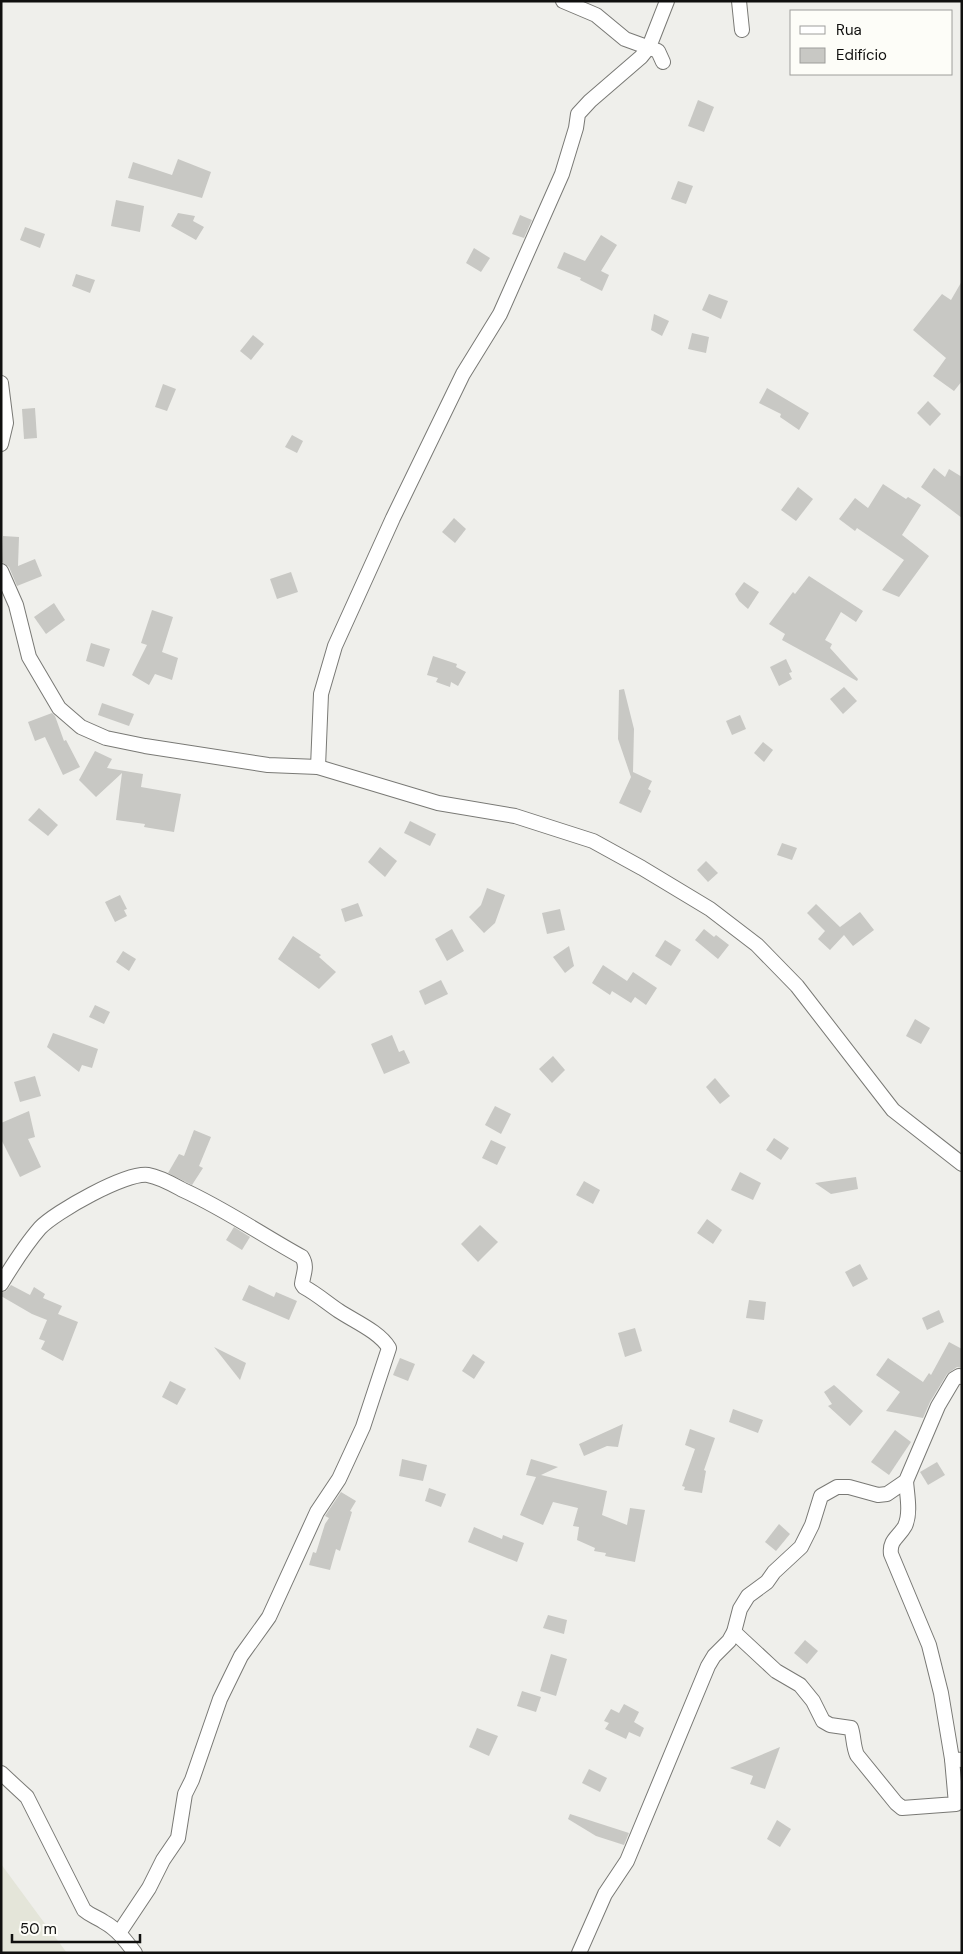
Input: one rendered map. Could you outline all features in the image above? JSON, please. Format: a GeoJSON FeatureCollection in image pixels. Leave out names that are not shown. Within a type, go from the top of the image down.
{"type":"FeatureCollection","features":[{"type":"Feature","properties":{"kind":"street"},"geometry":{"type":"LineString","coordinates":[[563,1],[596,15],[625,39],[658,51],[663,62]]}},
{"type":"Feature","properties":{"kind":"street"},"geometry":{"type":"LineString","coordinates":[[318,767],[321,694],[335,646],[393,518],[463,374],[500,314],[562,174],[576,128],[578,114],[641,57],[649,47],[667,1]]}},
{"type":"Feature","properties":{"kind":"street"},"geometry":{"type":"LineString","coordinates":[[739,1],[742,30]]}},
{"type":"Feature","properties":{"kind":"street"},"geometry":{"type":"LineString","coordinates":[[1,383],[6,423],[1,444]]}},
{"type":"Feature","properties":{"kind":"street"},"geometry":{"type":"LineString","coordinates":[[1,571],[16,605],[29,657],[59,708],[81,727],[106,738],[144,746],[268,765],[318,767],[438,803],[515,816],[593,841],[710,909],[757,945],[798,986],[892,1110],[962,1164]]}},
{"type":"Feature","properties":{"kind":"street"},"geometry":{"type":"LineString","coordinates":[[1,1284],[40,1228],[52,1218],[114,1184],[134,1176],[148,1175],[161,1179],[230,1213],[262,1236],[302,1257],[306,1266],[302,1280],[304,1287],[342,1314],[362,1325],[386,1343],[389,1348],[363,1427],[338,1479],[318,1512],[269,1617],[241,1656],[220,1699],[192,1780],[185,1794],[178,1838],[163,1860],[149,1888],[119,1933]]}},
{"type":"Feature","properties":{"kind":"street"},"geometry":{"type":"LineString","coordinates":[[734,1632],[776,1671],[800,1685],[813,1701],[823,1721],[830,1725],[851,1728],[857,1755],[896,1804],[902,1808],[956,1804],[957,1760],[929,1645],[891,1554],[892,1541],[906,1525],[908,1513],[906,1481],[938,1406],[954,1379],[959,1376],[962,1377]]}},
{"type":"Feature","properties":{"kind":"street"},"geometry":{"type":"LineString","coordinates":[[579,1953],[605,1894],[627,1861],[708,1666],[714,1656],[729,1641],[734,1632],[740,1609],[748,1596],[767,1582],[774,1572],[801,1547],[812,1525],[821,1496],[837,1487],[849,1487],[878,1495],[887,1494],[906,1481]]}},
{"type":"Feature","properties":{"kind":"street"},"geometry":{"type":"LineString","coordinates":[[1,1773],[27,1797],[84,1910],[92,1917],[106,1922],[119,1933],[135,1953]]}},
{"type":"Feature","properties":{"kind":"shaded area"},"geometry":{"type":"Polygon","coordinates":[[[1,1864],[40,1917],[67,1953],[1,1953],[1,1864]]]}},
{"type":"Feature","properties":{"kind":"building"},"geometry":{"type":"Polygon","coordinates":[[[698,100],[714,107],[704,132],[688,126],[698,100]]]}},
{"type":"Feature","properties":{"kind":"building"},"geometry":{"type":"Polygon","coordinates":[[[178,159],[211,172],[202,198],[128,178],[133,162],[172,175],[178,159]]]}},
{"type":"Feature","properties":{"kind":"building"},"geometry":{"type":"Polygon","coordinates":[[[678,181],[693,186],[686,204],[671,199],[678,181]]]}},
{"type":"Feature","properties":{"kind":"building"},"geometry":{"type":"Polygon","coordinates":[[[116,200],[144,206],[140,232],[111,226],[116,200]]]}},
{"type":"Feature","properties":{"kind":"building"},"geometry":{"type":"Polygon","coordinates":[[[178,213],[195,216],[193,221],[204,227],[196,240],[171,226],[178,213]]]}},
{"type":"Feature","properties":{"kind":"building"},"geometry":{"type":"Polygon","coordinates":[[[520,215],[532,220],[524,238],[512,234],[520,215]]]}},
{"type":"Feature","properties":{"kind":"building"},"geometry":{"type":"Polygon","coordinates":[[[25,227],[45,234],[40,248],[20,240],[25,227]]]}},
{"type":"Feature","properties":{"kind":"building"},"geometry":{"type":"Polygon","coordinates":[[[601,235],[617,245],[601,271],[609,275],[602,291],[580,280],[581,278],[557,268],[564,252],[585,261],[601,235]]]}},
{"type":"Feature","properties":{"kind":"building"},"geometry":{"type":"Polygon","coordinates":[[[474,248],[490,258],[481,272],[466,263],[474,248]]]}},
{"type":"Feature","properties":{"kind":"building"},"geometry":{"type":"Polygon","coordinates":[[[76,274],[95,280],[90,293],[72,286],[76,274]]]}},
{"type":"Feature","properties":{"kind":"building"},"geometry":{"type":"Polygon","coordinates":[[[962,281],[962,381],[954,391],[933,376],[946,358],[913,330],[942,294],[951,300],[962,281]]]}},
{"type":"Feature","properties":{"kind":"building"},"geometry":{"type":"Polygon","coordinates":[[[709,294],[728,301],[721,319],[702,310],[709,294]]]}},
{"type":"Feature","properties":{"kind":"building"},"geometry":{"type":"Polygon","coordinates":[[[654,314],[669,321],[662,336],[651,330],[654,314]]]}},
{"type":"Feature","properties":{"kind":"building"},"geometry":{"type":"Polygon","coordinates":[[[692,333],[709,337],[706,353],[688,349],[692,333]]]}},
{"type":"Feature","properties":{"kind":"building"},"geometry":{"type":"Polygon","coordinates":[[[253,335],[264,344],[251,360],[240,351],[253,335]]]}},
{"type":"Feature","properties":{"kind":"building"},"geometry":{"type":"Polygon","coordinates":[[[163,384],[176,389],[167,411],[155,407],[163,384]]]}},
{"type":"Feature","properties":{"kind":"building"},"geometry":{"type":"Polygon","coordinates":[[[767,388],[809,413],[799,430],[780,417],[781,414],[759,403],[767,388]]]}},
{"type":"Feature","properties":{"kind":"building"},"geometry":{"type":"Polygon","coordinates":[[[928,401],[941,414],[930,426],[917,413],[928,401]]]}},
{"type":"Feature","properties":{"kind":"building"},"geometry":{"type":"Polygon","coordinates":[[[35,408],[37,438],[24,439],[22,409],[35,408]]]}},
{"type":"Feature","properties":{"kind":"building"},"geometry":{"type":"Polygon","coordinates":[[[292,435],[303,441],[297,453],[285,447],[292,435]]]}},
{"type":"Feature","properties":{"kind":"building"},"geometry":{"type":"Polygon","coordinates":[[[934,468],[945,477],[949,469],[962,477],[962,518],[921,487],[934,468]]]}},
{"type":"Feature","properties":{"kind":"building"},"geometry":{"type":"Polygon","coordinates":[[[883,484],[906,499],[908,497],[921,505],[902,535],[929,556],[899,597],[882,590],[904,560],[857,528],[855,531],[839,519],[855,498],[868,508],[883,484]]]}},
{"type":"Feature","properties":{"kind":"building"},"geometry":{"type":"Polygon","coordinates":[[[798,487],[813,499],[796,521],[781,510],[798,487]]]}},
{"type":"Feature","properties":{"kind":"building"},"geometry":{"type":"Polygon","coordinates":[[[454,518],[466,529],[455,543],[442,532],[454,518]]]}},
{"type":"Feature","properties":{"kind":"building"},"geometry":{"type":"Polygon","coordinates":[[[3,536],[19,537],[18,566],[35,559],[42,576],[17,586],[9,567],[2,562],[3,536]]]}},
{"type":"Feature","properties":{"kind":"building"},"geometry":{"type":"Polygon","coordinates":[[[291,572],[298,592],[277,599],[270,579],[291,572]]]}},
{"type":"Feature","properties":{"kind":"building"},"geometry":{"type":"Polygon","coordinates":[[[809,576],[863,611],[856,622],[841,612],[825,640],[832,644],[830,648],[858,679],[857,681],[782,640],[785,634],[769,624],[793,592],[795,594],[809,576]]]}},
{"type":"Feature","properties":{"kind":"building"},"geometry":{"type":"Polygon","coordinates":[[[744,582],[759,592],[748,609],[739,601],[735,594],[744,582]]]}},
{"type":"Feature","properties":{"kind":"building"},"geometry":{"type":"Polygon","coordinates":[[[54,603],[65,620],[46,634],[34,617],[54,603]]]}},
{"type":"Feature","properties":{"kind":"building"},"geometry":{"type":"Polygon","coordinates":[[[152,610],[173,617],[162,652],[178,658],[172,680],[155,674],[149,685],[132,675],[147,645],[141,643],[152,610]]]}},
{"type":"Feature","properties":{"kind":"building"},"geometry":{"type":"Polygon","coordinates":[[[91,643],[110,649],[104,667],[86,661],[91,643]]]}},
{"type":"Feature","properties":{"kind":"building"},"geometry":{"type":"Polygon","coordinates":[[[433,656],[457,664],[456,667],[466,672],[458,686],[451,682],[450,687],[436,682],[438,678],[427,675],[433,656]]]}},
{"type":"Feature","properties":{"kind":"building"},"geometry":{"type":"Polygon","coordinates":[[[786,659],[792,672],[789,673],[792,679],[779,686],[770,667],[786,659]]]}},
{"type":"Feature","properties":{"kind":"building"},"geometry":{"type":"Polygon","coordinates":[[[844,687],[857,701],[843,714],[830,699],[844,687]]]}},
{"type":"Feature","properties":{"kind":"building"},"geometry":{"type":"Polygon","coordinates":[[[624,689],[634,729],[633,772],[652,781],[648,789],[651,791],[641,813],[619,803],[631,777],[618,739],[619,690],[624,689]]]}},
{"type":"Feature","properties":{"kind":"building"},"geometry":{"type":"Polygon","coordinates":[[[102,703],[134,714],[129,726],[98,715],[102,703]]]}},
{"type":"Feature","properties":{"kind":"building"},"geometry":{"type":"Polygon","coordinates":[[[52,713],[55,716],[64,741],[66,740],[80,767],[63,775],[45,737],[35,741],[28,722],[52,713]]]}},
{"type":"Feature","properties":{"kind":"building"},"geometry":{"type":"Polygon","coordinates":[[[740,715],[746,729],[732,735],[726,721],[740,715]]]}},
{"type":"Feature","properties":{"kind":"building"},"geometry":{"type":"Polygon","coordinates":[[[763,742],[773,750],[764,762],[754,753],[763,742]]]}},
{"type":"Feature","properties":{"kind":"building"},"geometry":{"type":"Polygon","coordinates":[[[95,751],[112,759],[107,768],[143,774],[141,787],[181,794],[174,832],[144,827],[145,824],[116,820],[122,773],[96,797],[79,780],[95,751]]]}},
{"type":"Feature","properties":{"kind":"building"},"geometry":{"type":"Polygon","coordinates":[[[39,808],[58,825],[48,836],[28,820],[39,808]]]}},
{"type":"Feature","properties":{"kind":"building"},"geometry":{"type":"Polygon","coordinates":[[[410,821],[436,834],[430,846],[404,833],[410,821]]]}},
{"type":"Feature","properties":{"kind":"building"},"geometry":{"type":"Polygon","coordinates":[[[782,843],[797,848],[792,860],[777,855],[782,843]]]}},
{"type":"Feature","properties":{"kind":"building"},"geometry":{"type":"Polygon","coordinates":[[[380,847],[397,861],[385,877],[368,862],[380,847]]]}},
{"type":"Feature","properties":{"kind":"building"},"geometry":{"type":"Polygon","coordinates":[[[706,861],[718,873],[708,882],[697,870],[706,861]]]}},
{"type":"Feature","properties":{"kind":"building"},"geometry":{"type":"Polygon","coordinates":[[[487,888],[505,895],[495,923],[484,933],[469,917],[481,905],[487,888]]]}},
{"type":"Feature","properties":{"kind":"building"},"geometry":{"type":"Polygon","coordinates":[[[120,895],[127,909],[124,910],[127,916],[115,922],[105,902],[120,895]]]}},
{"type":"Feature","properties":{"kind":"building"},"geometry":{"type":"Polygon","coordinates":[[[358,903],[363,916],[345,922],[341,909],[358,903]]]}},
{"type":"Feature","properties":{"kind":"building"},"geometry":{"type":"Polygon","coordinates":[[[816,904],[840,927],[860,912],[874,930],[853,946],[844,935],[830,950],[818,939],[825,931],[807,913],[816,904]]]}},
{"type":"Feature","properties":{"kind":"building"},"geometry":{"type":"Polygon","coordinates":[[[560,909],[565,930],[547,934],[542,913],[560,909]]]}},
{"type":"Feature","properties":{"kind":"building"},"geometry":{"type":"Polygon","coordinates":[[[452,929],[464,951],[447,961],[435,939],[452,929]]]}},
{"type":"Feature","properties":{"kind":"building"},"geometry":{"type":"Polygon","coordinates":[[[704,929],[729,945],[718,959],[695,940],[704,929]]]}},
{"type":"Feature","properties":{"kind":"building"},"geometry":{"type":"Polygon","coordinates":[[[293,936],[321,955],[319,957],[336,972],[319,989],[278,959],[293,936]]]}},
{"type":"Feature","properties":{"kind":"building"},"geometry":{"type":"Polygon","coordinates":[[[665,940],[681,950],[671,966],[655,956],[665,940]]]}},
{"type":"Feature","properties":{"kind":"building"},"geometry":{"type":"Polygon","coordinates":[[[569,946],[574,966],[565,973],[553,957],[569,946]]]}},
{"type":"Feature","properties":{"kind":"building"},"geometry":{"type":"Polygon","coordinates":[[[123,951],[136,959],[129,971],[116,962],[123,951]]]}},
{"type":"Feature","properties":{"kind":"building"},"geometry":{"type":"Polygon","coordinates":[[[603,965],[627,981],[633,972],[657,988],[646,1005],[635,997],[631,1003],[612,991],[610,995],[592,983],[603,965]]]}},
{"type":"Feature","properties":{"kind":"building"},"geometry":{"type":"Polygon","coordinates":[[[441,980],[448,994],[425,1005],[419,991],[441,980]]]}},
{"type":"Feature","properties":{"kind":"building"},"geometry":{"type":"Polygon","coordinates":[[[95,1005],[110,1012],[104,1024],[89,1017],[95,1005]]]}},
{"type":"Feature","properties":{"kind":"building"},"geometry":{"type":"Polygon","coordinates":[[[915,1019],[930,1028],[921,1044],[906,1036],[915,1019]]]}},
{"type":"Feature","properties":{"kind":"building"},"geometry":{"type":"Polygon","coordinates":[[[53,1033],[98,1049],[92,1068],[82,1065],[79,1072],[47,1047],[53,1033]]]}},
{"type":"Feature","properties":{"kind":"building"},"geometry":{"type":"Polygon","coordinates":[[[392,1035],[399,1052],[404,1050],[410,1063],[384,1074],[371,1044],[392,1035]]]}},
{"type":"Feature","properties":{"kind":"building"},"geometry":{"type":"Polygon","coordinates":[[[553,1056],[565,1070],[552,1083],[539,1069],[553,1056]]]}},
{"type":"Feature","properties":{"kind":"building"},"geometry":{"type":"Polygon","coordinates":[[[35,1076],[41,1096],[20,1102],[14,1082],[35,1076]]]}},
{"type":"Feature","properties":{"kind":"building"},"geometry":{"type":"Polygon","coordinates":[[[715,1078],[730,1096],[720,1104],[706,1087],[715,1078]]]}},
{"type":"Feature","properties":{"kind":"building"},"geometry":{"type":"Polygon","coordinates":[[[495,1106],[511,1114],[501,1134],[485,1125],[495,1106]]]}},
{"type":"Feature","properties":{"kind":"building"},"geometry":{"type":"Polygon","coordinates":[[[29,1111],[35,1137],[28,1139],[41,1167],[20,1177],[1,1139],[1,1123],[29,1111]]]}},
{"type":"Feature","properties":{"kind":"building"},"geometry":{"type":"Polygon","coordinates":[[[194,1130],[211,1137],[199,1166],[203,1168],[192,1185],[168,1173],[179,1154],[184,1156],[194,1130]]]}},
{"type":"Feature","properties":{"kind":"building"},"geometry":{"type":"Polygon","coordinates":[[[774,1138],[789,1148],[781,1160],[766,1150],[774,1138]]]}},
{"type":"Feature","properties":{"kind":"building"},"geometry":{"type":"Polygon","coordinates":[[[491,1140],[506,1147],[497,1165],[482,1158],[491,1140]]]}},
{"type":"Feature","properties":{"kind":"building"},"geometry":{"type":"Polygon","coordinates":[[[740,1172],[761,1183],[753,1200],[731,1190],[740,1172]]]}},
{"type":"Feature","properties":{"kind":"building"},"geometry":{"type":"Polygon","coordinates":[[[856,1177],[858,1189],[831,1194],[815,1183],[856,1177]]]}},
{"type":"Feature","properties":{"kind":"building"},"geometry":{"type":"Polygon","coordinates":[[[584,1181],[600,1190],[593,1204],[576,1195],[584,1181]]]}},
{"type":"Feature","properties":{"kind":"building"},"geometry":{"type":"Polygon","coordinates":[[[707,1219],[722,1230],[713,1244],[697,1233],[707,1219]]]}},
{"type":"Feature","properties":{"kind":"building"},"geometry":{"type":"Polygon","coordinates":[[[480,1225],[498,1242],[478,1262],[461,1244],[480,1225]]]}},
{"type":"Feature","properties":{"kind":"building"},"geometry":{"type":"Polygon","coordinates":[[[234,1227],[250,1237],[242,1250],[226,1240],[234,1227]]]}},
{"type":"Feature","properties":{"kind":"building"},"geometry":{"type":"Polygon","coordinates":[[[860,1264],[868,1279],[853,1287],[845,1272],[860,1264]]]}},
{"type":"Feature","properties":{"kind":"building"},"geometry":{"type":"Polygon","coordinates":[[[11,1285],[30,1295],[34,1287],[45,1294],[43,1298],[62,1306],[58,1314],[78,1322],[63,1361],[41,1349],[45,1341],[39,1339],[47,1320],[32,1314],[1,1296],[1,1293],[6,1291],[11,1285]]]}},
{"type":"Feature","properties":{"kind":"building"},"geometry":{"type":"Polygon","coordinates":[[[249,1285],[274,1297],[276,1292],[297,1301],[289,1320],[242,1300],[249,1285]]]}},
{"type":"Feature","properties":{"kind":"building"},"geometry":{"type":"Polygon","coordinates":[[[749,1300],[766,1302],[764,1320],[746,1318],[749,1300]]]}},
{"type":"Feature","properties":{"kind":"building"},"geometry":{"type":"Polygon","coordinates":[[[939,1310],[944,1322],[927,1330],[922,1318],[939,1310]]]}},
{"type":"Feature","properties":{"kind":"building"},"geometry":{"type":"Polygon","coordinates":[[[635,1328],[642,1351],[625,1357],[618,1333],[635,1328]]]}},
{"type":"Feature","properties":{"kind":"building"},"geometry":{"type":"Polygon","coordinates":[[[949,1342],[962,1349],[962,1368],[957,1367],[947,1374],[930,1402],[923,1418],[886,1411],[900,1392],[876,1375],[888,1358],[923,1382],[929,1373],[931,1375],[949,1342]]]}},
{"type":"Feature","properties":{"kind":"building"},"geometry":{"type":"Polygon","coordinates":[[[214,1347],[246,1363],[240,1380],[214,1347]]]}},
{"type":"Feature","properties":{"kind":"building"},"geometry":{"type":"Polygon","coordinates":[[[473,1354],[485,1362],[474,1379],[462,1371],[473,1354]]]}},
{"type":"Feature","properties":{"kind":"building"},"geometry":{"type":"Polygon","coordinates":[[[400,1358],[415,1364],[408,1381],[393,1375],[400,1358]]]}},
{"type":"Feature","properties":{"kind":"building"},"geometry":{"type":"Polygon","coordinates":[[[170,1381],[186,1389],[177,1405],[162,1397],[170,1381]]]}},
{"type":"Feature","properties":{"kind":"building"},"geometry":{"type":"Polygon","coordinates":[[[834,1385],[863,1411],[850,1426],[828,1406],[832,1404],[824,1392],[834,1385]]]}},
{"type":"Feature","properties":{"kind":"building"},"geometry":{"type":"Polygon","coordinates":[[[733,1409],[763,1420],[758,1433],[729,1422],[733,1409]]]}},
{"type":"Feature","properties":{"kind":"building"},"geometry":{"type":"Polygon","coordinates":[[[623,1424],[618,1447],[607,1446],[584,1456],[579,1444],[623,1424]]]}},
{"type":"Feature","properties":{"kind":"building"},"geometry":{"type":"Polygon","coordinates":[[[690,1429],[715,1438],[704,1470],[706,1471],[702,1493],[684,1490],[685,1487],[682,1486],[695,1449],[685,1445],[690,1429]]]}},
{"type":"Feature","properties":{"kind":"building"},"geometry":{"type":"Polygon","coordinates":[[[895,1430],[911,1442],[889,1475],[871,1462],[895,1430]]]}},
{"type":"Feature","properties":{"kind":"building"},"geometry":{"type":"Polygon","coordinates":[[[402,1459],[427,1465],[423,1481],[399,1476],[402,1459]]]}},
{"type":"Feature","properties":{"kind":"building"},"geometry":{"type":"Polygon","coordinates":[[[531,1459],[558,1467],[541,1475],[607,1491],[602,1515],[627,1525],[630,1508],[645,1510],[635,1562],[605,1556],[606,1553],[594,1551],[595,1548],[577,1540],[579,1527],[573,1526],[578,1508],[553,1502],[543,1525],[520,1515],[536,1477],[526,1475],[531,1459]]]}},
{"type":"Feature","properties":{"kind":"building"},"geometry":{"type":"Polygon","coordinates":[[[937,1462],[945,1475],[928,1485],[920,1472],[937,1462]]]}},
{"type":"Feature","properties":{"kind":"building"},"geometry":{"type":"Polygon","coordinates":[[[429,1488],[446,1494],[441,1507],[425,1501],[429,1488]]]}},
{"type":"Feature","properties":{"kind":"building"},"geometry":{"type":"Polygon","coordinates":[[[341,1492],[356,1501],[350,1511],[352,1512],[340,1551],[336,1549],[330,1570],[309,1565],[313,1552],[316,1553],[325,1524],[329,1518],[325,1516],[341,1492]]]}},
{"type":"Feature","properties":{"kind":"building"},"geometry":{"type":"Polygon","coordinates":[[[779,1524],[790,1534],[776,1551],[765,1542],[779,1524]]]}},
{"type":"Feature","properties":{"kind":"building"},"geometry":{"type":"Polygon","coordinates":[[[474,1527],[502,1539],[503,1535],[524,1543],[517,1562],[468,1542],[474,1527]]]}},
{"type":"Feature","properties":{"kind":"building"},"geometry":{"type":"Polygon","coordinates":[[[548,1615],[567,1620],[564,1634],[543,1628],[548,1615]]]}},
{"type":"Feature","properties":{"kind":"building"},"geometry":{"type":"Polygon","coordinates":[[[805,1640],[818,1651],[807,1664],[794,1653],[805,1640]]]}},
{"type":"Feature","properties":{"kind":"building"},"geometry":{"type":"Polygon","coordinates":[[[551,1654],[567,1659],[556,1696],[540,1691],[551,1654]]]}},
{"type":"Feature","properties":{"kind":"building"},"geometry":{"type":"Polygon","coordinates":[[[522,1691],[541,1697],[536,1712],[517,1706],[522,1691]]]}},
{"type":"Feature","properties":{"kind":"building"},"geometry":{"type":"Polygon","coordinates":[[[624,1704],[639,1712],[634,1722],[644,1728],[640,1737],[629,1732],[626,1739],[605,1729],[609,1723],[604,1721],[611,1709],[619,1713],[624,1704]]]}},
{"type":"Feature","properties":{"kind":"building"},"geometry":{"type":"Polygon","coordinates":[[[477,1728],[498,1736],[489,1756],[469,1747],[477,1728]]]}},
{"type":"Feature","properties":{"kind":"building"},"geometry":{"type":"Polygon","coordinates":[[[780,1747],[765,1789],[750,1784],[753,1776],[730,1768],[780,1747]]]}},
{"type":"Feature","properties":{"kind":"building"},"geometry":{"type":"Polygon","coordinates":[[[589,1769],[607,1778],[600,1792],[582,1783],[589,1769]]]}},
{"type":"Feature","properties":{"kind":"building"},"geometry":{"type":"Polygon","coordinates":[[[570,1814],[629,1833],[624,1845],[596,1836],[568,1819],[570,1814]]]}},
{"type":"Feature","properties":{"kind":"building"},"geometry":{"type":"Polygon","coordinates":[[[777,1820],[791,1829],[780,1847],[767,1839],[777,1820]]]}}]}
